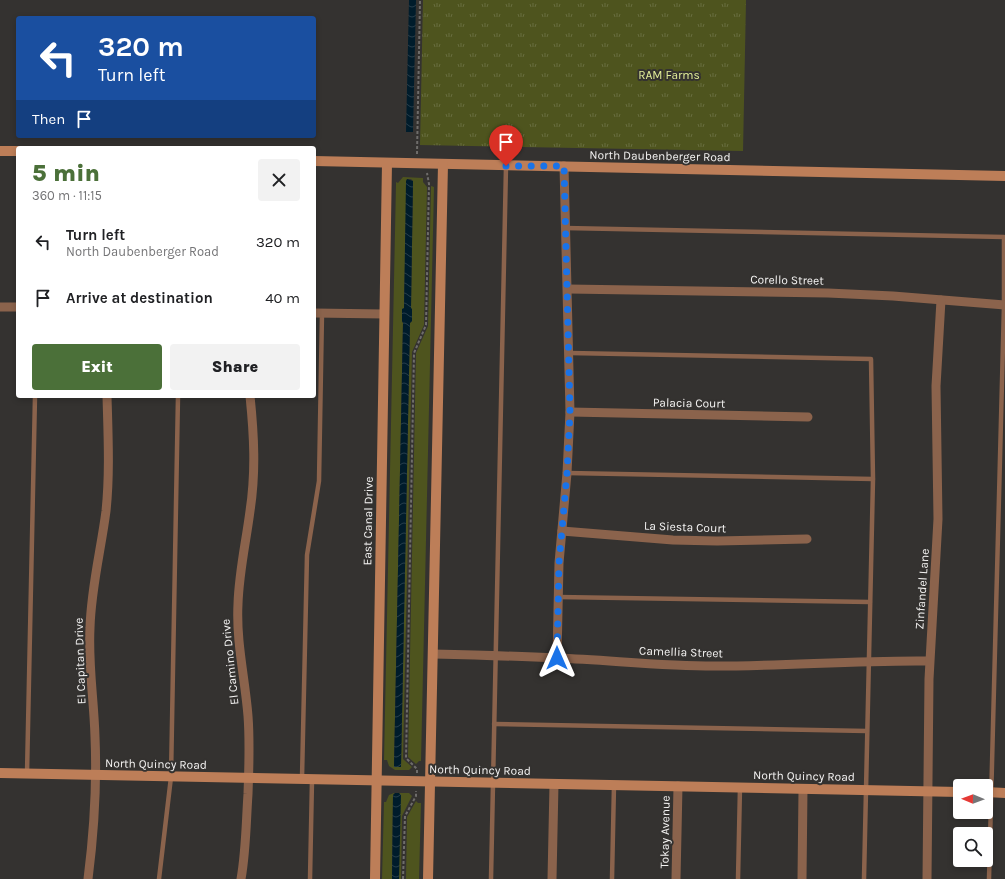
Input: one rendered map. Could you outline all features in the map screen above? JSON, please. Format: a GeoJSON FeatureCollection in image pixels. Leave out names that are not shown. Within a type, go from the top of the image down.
{"type":"FeatureCollection","features":[{"type":"Feature","properties":{"kind":"street"},"geometry":{"type":"LineString","coordinates":[[0,151],[16,151]]}},
{"type":"Feature","properties":{"kind":"street","name":"North Daubenberger Road"},"geometry":{"type":"LineString","coordinates":[[316,161],[1005,176]]}},
{"type":"Feature","properties":{"kind":"street","name":"East Canal Drive"},"geometry":{"type":"LineString","coordinates":[[375,879],[387,163]]}},
{"type":"Feature","properties":{"kind":"street"},"geometry":{"type":"LineString","coordinates":[[428,879],[443,164]]}},
{"type":"Feature","properties":{"kind":"street"},"geometry":{"type":"LineString","coordinates":[[557,658],[558,597],[570,412],[570,353],[564,166]]}},
{"type":"Feature","properties":{"kind":"street","name":"Corello Street"},"geometry":{"type":"LineString","coordinates":[[568,289],[828,293],[879,295],[1004,305]]}},
{"type":"Feature","properties":{"kind":"street","name":"Zinfandel Lane"},"geometry":{"type":"LineString","coordinates":[[927,879],[929,792],[929,661],[938,519],[936,386],[941,300]]}},
{"type":"Feature","properties":{"kind":"street"},"geometry":{"type":"LineString","coordinates":[[0,307],[16,307]]}},
{"type":"Feature","properties":{"kind":"street"},"geometry":{"type":"LineString","coordinates":[[318,313],[384,314]]}},
{"type":"Feature","properties":{"kind":"street","name":"El Capitan Drive"},"geometry":{"type":"LineString","coordinates":[[88,879],[93,833],[95,775],[95,739],[90,670],[90,626],[92,593],[107,498],[109,455],[107,398]]}},
{"type":"Feature","properties":{"kind":"street","name":"El Camino Drive"},"geometry":{"type":"LineString","coordinates":[[242,879],[246,835],[248,716],[239,652],[238,604],[242,557],[250,511],[254,469],[253,427],[250,398]]}},
{"type":"Feature","properties":{"kind":"street","name":"Palacia Court"},"geometry":{"type":"LineString","coordinates":[[570,412],[808,417]]}},
{"type":"Feature","properties":{"kind":"street","name":"La Siesta Court"},"geometry":{"type":"LineString","coordinates":[[562,531],[673,540],[717,541],[807,539]]}},
{"type":"Feature","properties":{"kind":"street","name":"Camellia Street"},"geometry":{"type":"LineString","coordinates":[[433,654],[557,658],[650,664],[714,666],[869,661],[929,661]]}},
{"type":"Feature","properties":{"kind":"street","name":"North Quincy Road"},"geometry":{"type":"LineString","coordinates":[[0,774],[953,792]]}},
{"type":"Feature","properties":{"kind":"street"},"geometry":{"type":"LineString","coordinates":[[552,879],[554,784]]}},
{"type":"Feature","properties":{"kind":"street","name":"Tokay Avenue"},"geometry":{"type":"LineString","coordinates":[[676,879],[678,786]]}},
{"type":"Feature","properties":{"kind":"street"},"geometry":{"type":"LineString","coordinates":[[802,879],[803,789]]}},
{"type":"Feature","properties":{"kind":"street"},"geometry":{"type":"LineString","coordinates":[[993,793],[1005,793]]}},
{"type":"Feature","properties":{"kind":"lane"},"geometry":{"type":"LineString","coordinates":[[491,879],[506,166]]}},
{"type":"Feature","properties":{"kind":"lane"},"geometry":{"type":"LineString","coordinates":[[565,228],[1004,237],[1004,305],[989,779]]}},
{"type":"Feature","properties":{"kind":"lane"},"geometry":{"type":"LineString","coordinates":[[310,879],[307,780],[308,555],[319,481],[318,313]]}},
{"type":"Feature","properties":{"kind":"lane"},"geometry":{"type":"LineString","coordinates":[[570,353],[871,359],[873,479],[864,879]]}},
{"type":"Feature","properties":{"kind":"lane"},"geometry":{"type":"LineString","coordinates":[[27,774],[35,398]]}},
{"type":"Feature","properties":{"kind":"lane"},"geometry":{"type":"LineString","coordinates":[[159,879],[171,777],[178,398]]}},
{"type":"Feature","properties":{"kind":"lane"},"geometry":{"type":"LineString","coordinates":[[567,473],[873,479]]}},
{"type":"Feature","properties":{"kind":"lane"},"geometry":{"type":"LineString","coordinates":[[558,597],[870,602]]}},
{"type":"Feature","properties":{"kind":"lane"},"geometry":{"type":"LineString","coordinates":[[494,724],[867,731]]}},
{"type":"Feature","properties":{"kind":"lane"},"geometry":{"type":"LineString","coordinates":[[612,879],[614,785]]}},
{"type":"Feature","properties":{"kind":"lane"},"geometry":{"type":"LineString","coordinates":[[738,879],[740,788]]}},
{"type":"Feature","properties":{"kind":"lane"},"geometry":{"type":"LineString","coordinates":[[989,819],[989,879]]}},
{"type":"Feature","properties":{"kind":"path"},"geometry":{"type":"LineString","coordinates":[[417,164],[420,0]]}},
{"type":"Feature","properties":{"kind":"path"},"geometry":{"type":"LineString","coordinates":[[417,770],[406,758],[406,750],[414,353],[426,325],[428,176]]}},
{"type":"Feature","properties":{"kind":"path"},"geometry":{"type":"LineString","coordinates":[[403,879],[405,816],[416,796],[416,793]]}},
{"type":"Feature","properties":{"kind":"green space","name":"RAM Farms"},"geometry":{"type":"Polygon","coordinates":[[[423,0],[746,0],[743,151],[420,145],[423,0]]]}},
{"type":"Feature","properties":{"kind":"green space"},"geometry":{"type":"Polygon","coordinates":[[[403,177],[423,178],[423,182],[427,187],[424,325],[412,352],[403,759],[412,767],[409,770],[395,770],[389,766],[387,760],[384,760],[396,182],[398,183],[403,177]],[[407,179],[404,309],[402,310],[403,323],[394,766],[401,767],[410,323],[412,321],[413,181],[411,179],[407,179]]]}},
{"type":"Feature","properties":{"kind":"green space"},"geometry":{"type":"Polygon","coordinates":[[[431,186],[434,187],[421,761],[416,764],[408,757],[416,353],[428,326],[431,186]]]}},
{"type":"Feature","properties":{"kind":"green space"},"geometry":{"type":"Polygon","coordinates":[[[394,793],[392,879],[382,879],[384,802],[386,802],[389,795],[394,793]]]}},
{"type":"Feature","properties":{"kind":"green space"},"geometry":{"type":"Polygon","coordinates":[[[399,793],[409,793],[412,796],[402,816],[401,879],[399,879],[399,793]]]}},
{"type":"Feature","properties":{"kind":"green space"},"geometry":{"type":"Polygon","coordinates":[[[416,801],[421,803],[419,879],[406,879],[407,817],[416,801]]]}},
{"type":"Feature","properties":{"kind":"water"},"geometry":{"type":"Polygon","coordinates":[[[409,0],[416,0],[413,132],[406,132],[409,0]]]}},
{"type":"Feature","properties":{"kind":"water"},"geometry":{"type":"Polygon","coordinates":[[[407,179],[413,181],[412,321],[410,323],[401,767],[394,767],[403,323],[402,309],[404,308],[407,179]]]}},
{"type":"Feature","properties":{"kind":"water"},"geometry":{"type":"Polygon","coordinates":[[[395,793],[399,793],[401,795],[399,879],[392,879],[393,795],[395,793]]]}},
{"type":"Feature","properties":{"kind":"route"},"geometry":{"type":"LineString","coordinates":[[506,166],[564,166],[570,353],[570,412],[567,473],[559,563],[557,658]]}}]}
